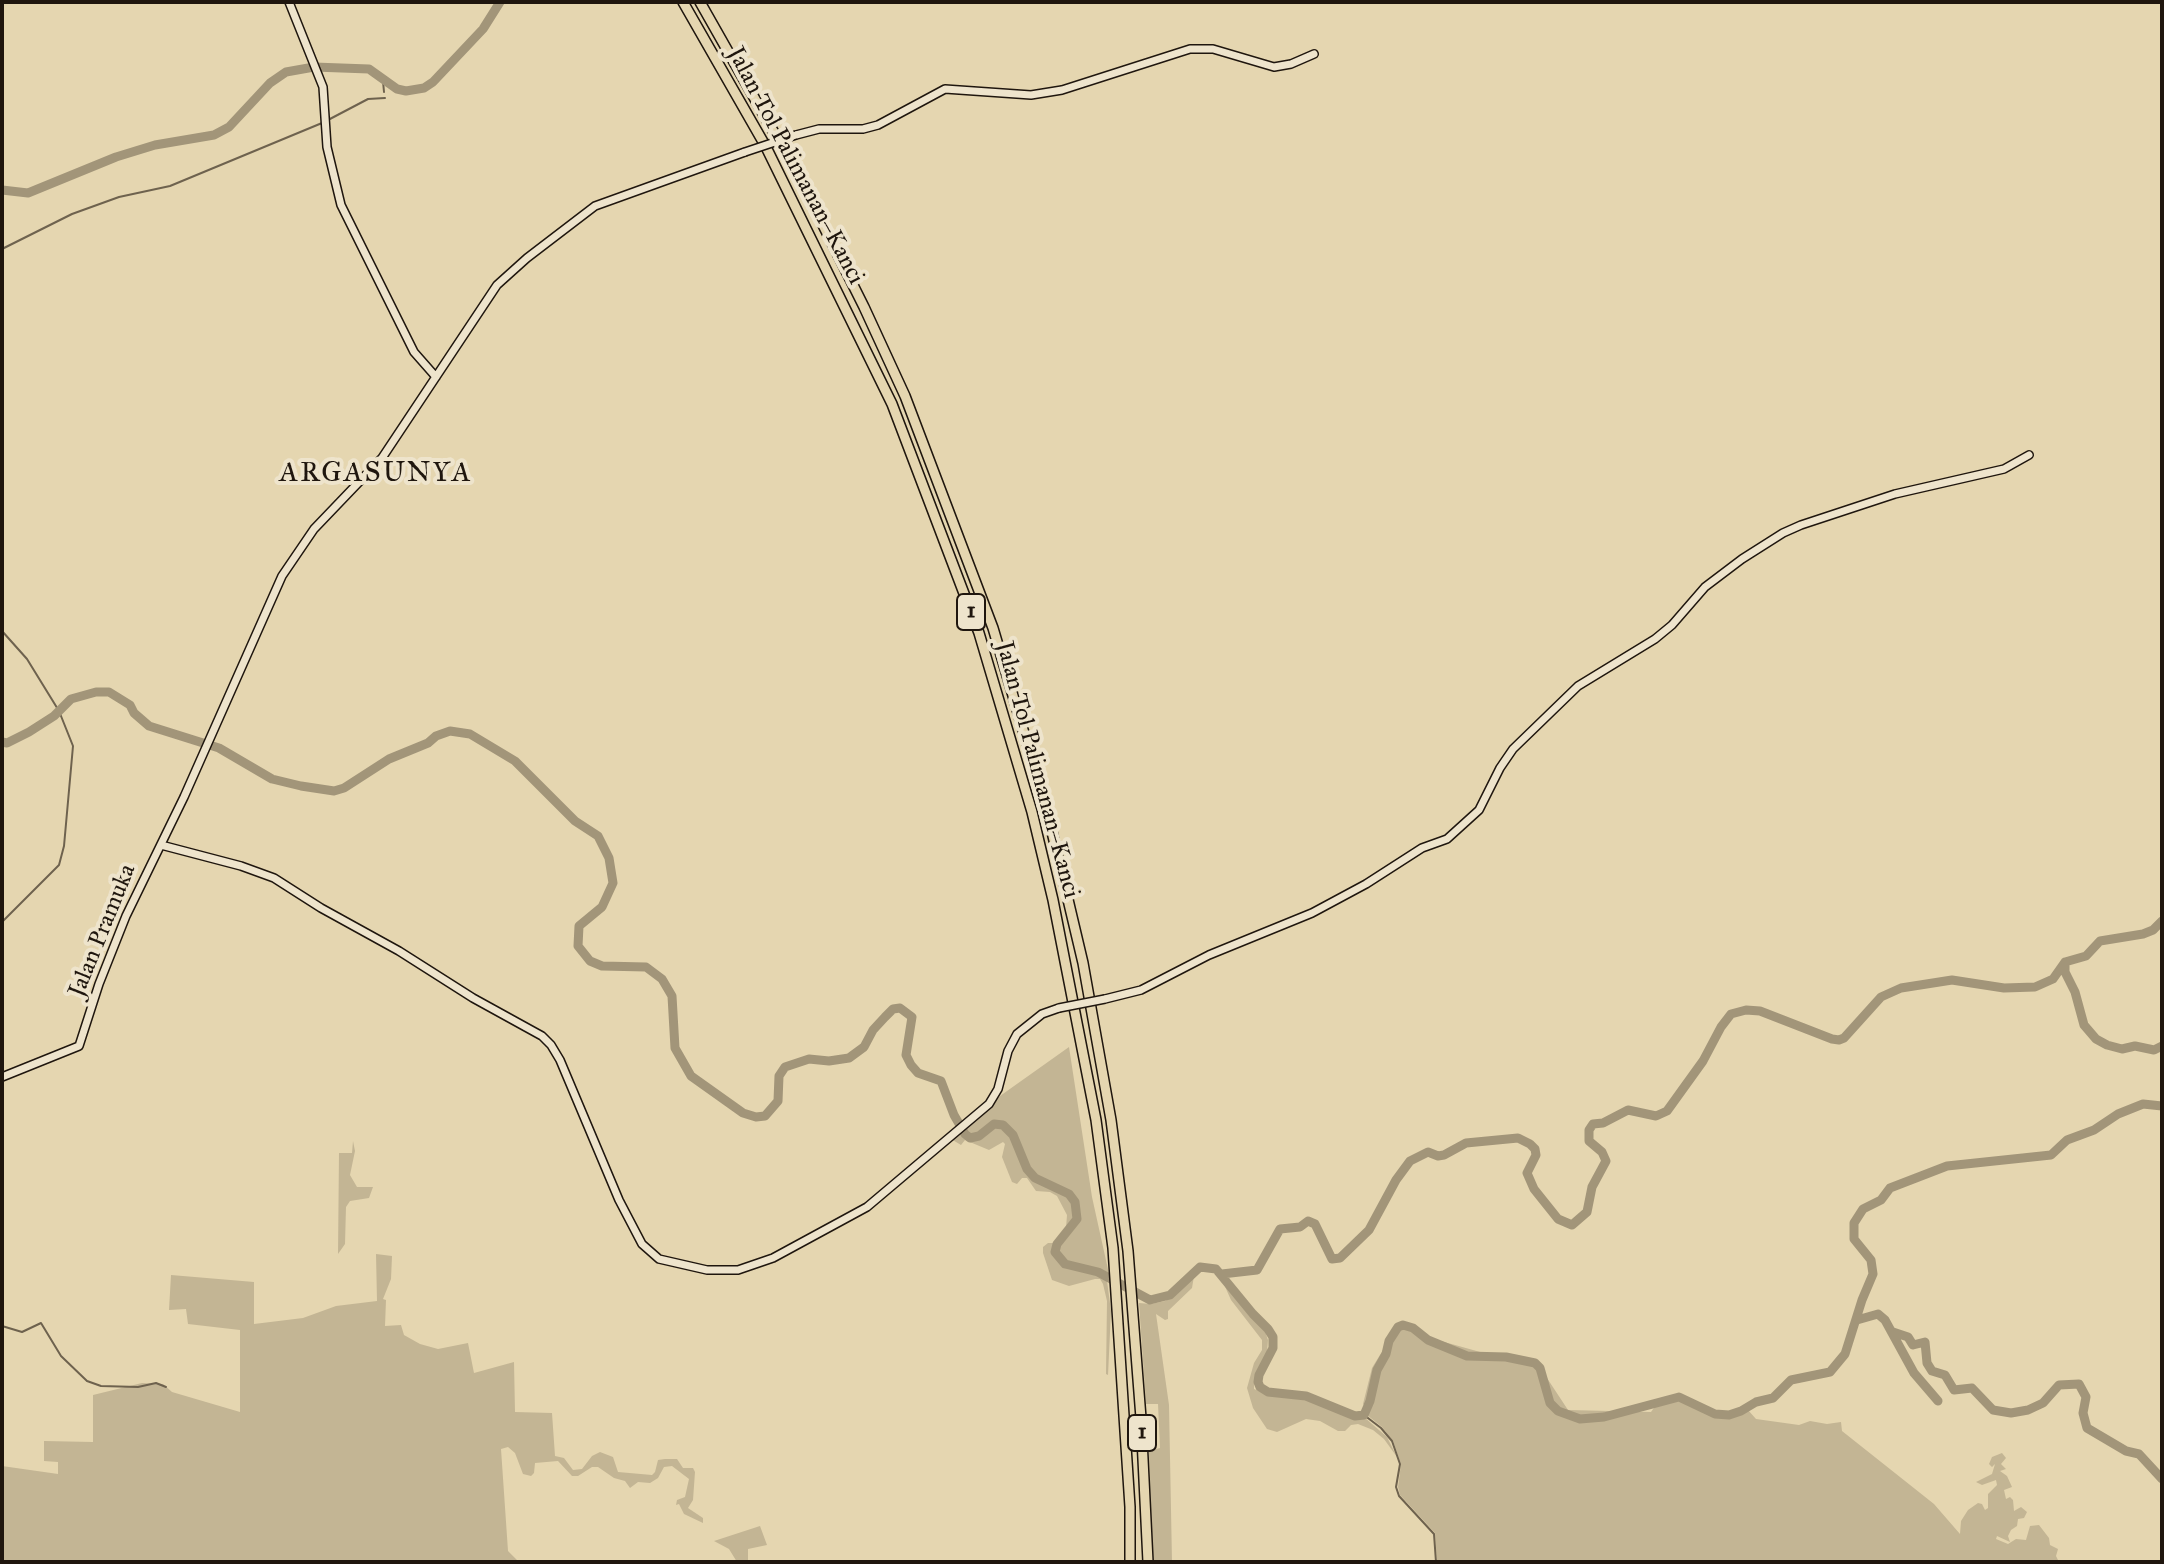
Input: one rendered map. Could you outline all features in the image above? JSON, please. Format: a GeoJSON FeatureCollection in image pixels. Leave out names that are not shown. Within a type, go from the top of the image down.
{"type":"FeatureCollection","features":[{"type":"Feature","properties":{"kind":"highway","name":"Jalan Tol Palimanan–Kanci"},"geometry":{"type":"LineString","coordinates":[[683,2],[766,147],[892,404],[979,633],[1032,812],[1053,900],[1096,1120],[1118,1305],[1130,1507],[1130,1562]]}},
{"type":"Feature","properties":{"kind":"highway","name":"Jalan Tol Palimanan–Kanci"},"geometry":{"type":"LineString","coordinates":[[700,2],[778,138],[874,329],[935,470],[993,628],[1048,815],[1083,963],[1111,1120],[1132,1303],[1148,1562]]}},
{"type":"Feature","properties":{"kind":"street"},"geometry":{"type":"LineString","coordinates":[[289,2],[323,85],[324,122],[337,194],[414,352],[436,377]]}},
{"type":"Feature","properties":{"kind":"street","name":"Jalan Pramuka"},"geometry":{"type":"LineString","coordinates":[[2,1077],[79,1046],[126,916],[290,563],[315,527],[382,458],[497,285],[587,211],[633,190],[796,135],[819,129],[863,129],[878,125],[945,89],[1031,95],[1062,90],[1190,49],[1213,49],[1274,67],[1291,64],[1314,54]]}},
{"type":"Feature","properties":{"kind":"street"},"geometry":{"type":"LineString","coordinates":[[161,845],[274,878],[542,1036],[560,1060],[635,1232],[649,1252],[662,1260],[719,1270],[738,1270],[773,1258],[867,1207],[954,1135],[976,1116],[996,1092],[1008,1051],[1017,1034],[1042,1014],[1141,990],[1209,955],[1307,915],[1353,891],[1423,847],[1447,839],[1479,810],[1513,749],[1578,686],[1655,639],[1672,625],[1705,587],[1783,533],[1895,494],[2004,469],[2029,455]]}},
{"type":"Feature","properties":{"kind":"shaded area"},"geometry":{"type":"Polygon","coordinates":[[[1069,1047],[1092,1197],[1109,1274],[1066,1262],[1060,1257],[1059,1245],[1079,1219],[1077,1201],[1070,1192],[1037,1176],[1029,1168],[1015,1134],[1003,1123],[994,1122],[978,1134],[971,1135],[966,1129],[1000,1096],[1069,1047]]]}},
{"type":"Feature","properties":{"kind":"shaded area"},"geometry":{"type":"Polygon","coordinates":[[[995,1127],[1002,1127],[1011,1136],[1025,1170],[1034,1180],[1067,1196],[1073,1203],[1075,1218],[1066,1228],[1067,1215],[1057,1196],[1036,1191],[1027,1178],[1022,1178],[1017,1184],[1012,1182],[1002,1157],[1003,1142],[989,1150],[965,1140],[961,1145],[951,1139],[958,1133],[970,1140],[980,1138],[995,1127]]]}},
{"type":"Feature","properties":{"kind":"shaded area"},"geometry":{"type":"Polygon","coordinates":[[[353,1141],[355,1151],[350,1175],[357,1187],[373,1187],[369,1198],[350,1201],[346,1207],[345,1244],[338,1254],[339,1153],[352,1153],[353,1141]]]}},
{"type":"Feature","properties":{"kind":"shaded area"},"geometry":{"type":"Polygon","coordinates":[[[1055,1243],[1053,1253],[1064,1266],[1107,1281],[1111,1311],[1108,1375],[1107,1301],[1103,1284],[1100,1279],[1069,1286],[1052,1280],[1043,1253],[1043,1247],[1055,1243]]]}},
{"type":"Feature","properties":{"kind":"shaded area"},"geometry":{"type":"Polygon","coordinates":[[[376,1254],[392,1256],[391,1279],[383,1299],[386,1300],[385,1326],[401,1325],[404,1335],[438,1349],[468,1343],[474,1373],[514,1362],[515,1412],[552,1413],[555,1456],[564,1458],[573,1470],[582,1469],[592,1456],[600,1452],[613,1457],[618,1472],[652,1475],[658,1460],[665,1459],[677,1459],[683,1468],[693,1468],[693,1500],[688,1508],[703,1518],[703,1523],[684,1514],[679,1504],[676,1505],[677,1500],[685,1497],[689,1479],[672,1466],[664,1467],[658,1478],[650,1483],[638,1482],[630,1488],[625,1481],[614,1478],[598,1467],[572,1476],[558,1461],[535,1463],[531,1476],[523,1474],[515,1453],[508,1447],[501,1449],[508,1551],[519,1562],[2,1562],[2,1466],[58,1474],[58,1462],[44,1461],[44,1441],[93,1442],[93,1395],[142,1383],[163,1384],[172,1392],[240,1412],[240,1330],[188,1324],[186,1309],[169,1310],[171,1275],[254,1282],[254,1324],[303,1318],[336,1306],[377,1301],[376,1254]]]}},
{"type":"Feature","properties":{"kind":"shaded area"},"geometry":{"type":"Polygon","coordinates":[[[1194,1276],[1192,1288],[1168,1311],[1168,1319],[1156,1314],[1169,1405],[1172,1562],[1151,1562],[1149,1451],[1160,1448],[1158,1404],[1146,1404],[1139,1303],[1165,1301],[1177,1294],[1194,1276]]]}},
{"type":"Feature","properties":{"kind":"shaded area"},"geometry":{"type":"Polygon","coordinates":[[[1223,1282],[1265,1331],[1268,1340],[1267,1353],[1254,1380],[1254,1389],[1305,1399],[1348,1417],[1364,1417],[1387,1437],[1397,1457],[1384,1439],[1358,1424],[1338,1431],[1320,1421],[1306,1419],[1277,1432],[1267,1429],[1253,1408],[1247,1388],[1254,1363],[1262,1350],[1262,1340],[1231,1300],[1223,1282]]]}},
{"type":"Feature","properties":{"kind":"shaded area"},"geometry":{"type":"Polygon","coordinates":[[[1400,1322],[1430,1338],[1541,1369],[1568,1410],[1651,1412],[1656,1405],[1679,1400],[1713,1416],[1731,1417],[1748,1410],[1756,1419],[1799,1425],[1810,1421],[1827,1424],[1841,1422],[1842,1431],[1934,1504],[1960,1534],[1961,1521],[1968,1510],[1978,1503],[1985,1510],[1988,1508],[1988,1494],[1997,1485],[1996,1480],[1982,1485],[1976,1482],[1992,1474],[1995,1464],[1992,1467],[1989,1464],[1992,1457],[2002,1453],[2006,1458],[2001,1464],[2006,1469],[2000,1471],[2007,1476],[2012,1487],[2004,1490],[2006,1499],[2010,1497],[2013,1500],[2014,1511],[2021,1507],[2027,1512],[2011,1530],[2008,1536],[2010,1542],[1997,1536],[1996,1539],[2008,1544],[2016,1539],[2026,1540],[2030,1526],[2039,1525],[2049,1538],[2050,1545],[2058,1549],[2056,1556],[2059,1562],[1437,1562],[1435,1533],[1400,1495],[1401,1464],[1393,1441],[1367,1415],[1368,1409],[1363,1404],[1372,1368],[1400,1322]]]}},
{"type":"Feature","properties":{"kind":"shaded area"},"geometry":{"type":"Polygon","coordinates":[[[760,1526],[767,1545],[748,1549],[748,1562],[737,1562],[729,1549],[714,1541],[760,1526]]]}},
{"type":"Feature","properties":{"kind":"waterway"},"geometry":{"type":"LineString","coordinates":[[2,190],[28,193],[116,157],[155,145],[214,135],[229,127],[270,83],[286,72],[314,67],[369,69],[397,89],[424,88],[483,29],[500,2]]}},
{"type":"Feature","properties":{"kind":"waterway"},"geometry":{"type":"LineString","coordinates":[[383,81],[384,92]]}},
{"type":"Feature","properties":{"kind":"waterway"},"geometry":{"type":"LineString","coordinates":[[328,120],[368,99],[385,98]]}},
{"type":"Feature","properties":{"kind":"waterway"},"geometry":{"type":"LineString","coordinates":[[2,249],[72,214],[119,197],[170,186],[322,123]]}},
{"type":"Feature","properties":{"kind":"waterway"},"geometry":{"type":"LineString","coordinates":[[2,631],[27,659],[59,711],[73,746],[64,846],[59,865],[2,922]]}},
{"type":"Feature","properties":{"kind":"waterway"},"geometry":{"type":"LineString","coordinates":[[2,742],[7,743],[29,732],[54,716],[71,699],[109,692],[130,705],[134,713],[149,726],[219,748],[272,779],[334,791],[436,736],[450,731],[470,734],[515,761],[575,821],[598,836],[609,858],[613,883],[602,907],[579,926],[578,946],[590,961],[602,966],[646,967],[662,979],[672,996],[675,1048],[691,1076],[743,1113],[765,1116],[778,1101],[779,1076],[785,1067],[809,1059],[829,1061],[849,1058],[864,1047],[873,1030],[893,1009],[900,1008],[912,1017],[906,1055],[911,1065],[918,1073],[941,1081],[965,1134],[970,1138],[979,1136],[994,1124],[1003,1125],[1013,1135],[1027,1169],[1035,1178],[1069,1194],[1075,1202],[1077,1219],[1057,1244],[1055,1252],[1065,1264],[1098,1272],[1150,1300],[1170,1295],[1200,1267],[1216,1269],[1273,1337],[1273,1348],[1259,1375],[1260,1387],[1268,1392],[1306,1396],[1355,1416],[1364,1415],[1389,1341],[1398,1327],[1403,1325],[1413,1328],[1428,1340],[1467,1356],[1506,1357],[1535,1363],[1540,1368],[1550,1403],[1558,1411],[1580,1419],[1604,1417],[1679,1397],[1715,1414],[1729,1415],[1741,1411],[1756,1402],[1773,1398],[1791,1380],[1830,1372],[1845,1354],[1873,1274],[1871,1260],[1854,1239],[1854,1223],[1863,1209],[1881,1200],[1890,1188],[1947,1166],[2051,1155],[2067,1140],[2094,1130],[2118,1114],[2143,1104],[2162,1106]]}},
{"type":"Feature","properties":{"kind":"waterway"},"geometry":{"type":"LineString","coordinates":[[1222,1274],[1257,1270],[1280,1229],[1300,1227],[1308,1221],[1315,1224],[1332,1259],[1340,1258],[1369,1230],[1410,1161],[1428,1152],[1444,1155],[1466,1143],[1518,1138],[1530,1144],[1536,1155],[1527,1173],[1534,1189],[1558,1219],[1572,1225],[1587,1212],[1592,1187],[1606,1161],[1602,1152],[1589,1141],[1589,1130],[1593,1124],[1603,1123],[1628,1110],[1656,1116],[1667,1111],[1703,1061],[1731,1014],[1746,1010],[1760,1011],[1839,1040],[1881,997],[1901,988],[1952,980],[2004,988],[2035,987],[2053,979],[2065,962],[2086,956],[2100,941],[2143,934],[2162,921]]}},
{"type":"Feature","properties":{"kind":"waterway"},"geometry":{"type":"LineString","coordinates":[[2065,962],[2065,972],[2075,992],[2084,1025],[2096,1039],[2122,1049],[2135,1046],[2154,1050],[2162,1046]]}},
{"type":"Feature","properties":{"kind":"waterway"},"geometry":{"type":"LineString","coordinates":[[1857,1320],[1878,1314],[1885,1320],[1914,1373],[1938,1401]]}},
{"type":"Feature","properties":{"kind":"waterway"},"geometry":{"type":"LineString","coordinates":[[2,1326],[22,1332],[41,1323],[61,1356],[87,1381],[101,1386],[138,1387],[156,1383],[166,1387]]}},
{"type":"Feature","properties":{"kind":"waterway"},"geometry":{"type":"LineString","coordinates":[[1893,1332],[1908,1337],[1913,1345],[1925,1342],[1927,1363],[1932,1371],[1945,1375],[1954,1390],[1972,1388],[1993,1410],[2011,1413],[2028,1410],[2043,1403],[2059,1385],[2079,1384],[2086,1397],[2083,1413],[2087,1428],[2126,1451],[2139,1454],[2162,1479]]}},
{"type":"Feature","properties":{"kind":"waterway"},"geometry":{"type":"LineString","coordinates":[[1364,1415],[1392,1441],[1400,1464],[1396,1487],[1399,1496],[1434,1534],[1436,1562]]}},
{"type":"Feature","properties":{"kind":"district","name":"ARGASUNYA"},"geometry":{"type":"Point","coordinates":[376,474]}}]}
